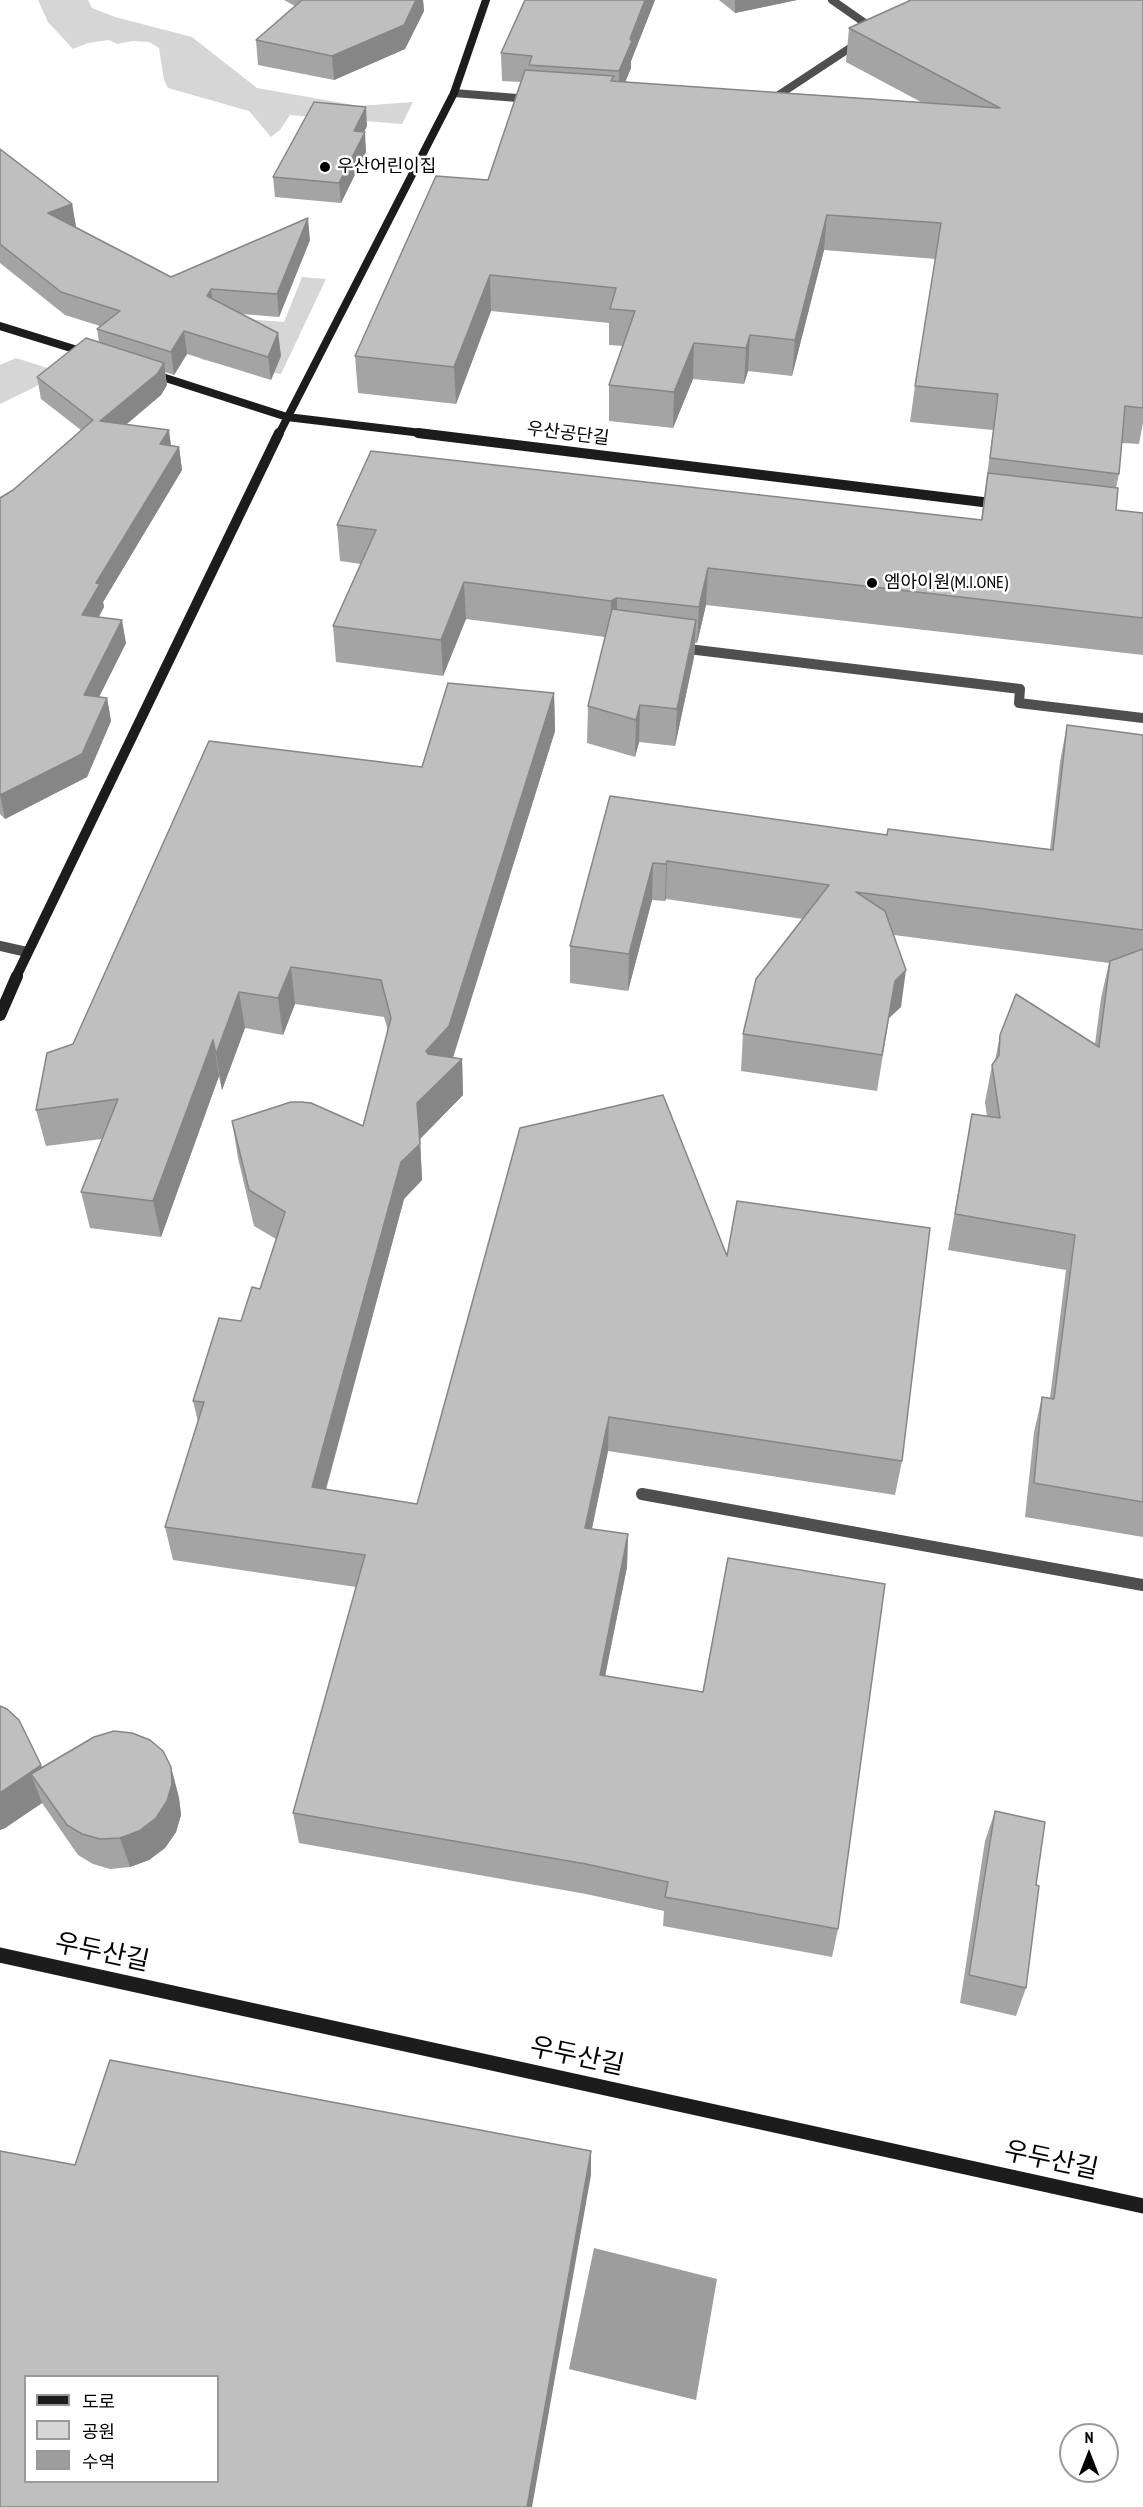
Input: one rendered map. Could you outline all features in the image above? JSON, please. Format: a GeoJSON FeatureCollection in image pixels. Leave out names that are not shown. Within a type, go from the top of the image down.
{"type":"FeatureCollection","features":[{"type":"Feature","properties":{"kind":"street"},"geometry":{"type":"LineString","coordinates":[[0,1015],[27,952],[287,417],[454,93],[486,0]]}},
{"type":"Feature","properties":{"kind":"street"},"geometry":{"type":"LineString","coordinates":[[0,326],[99,357]]}},
{"type":"Feature","properties":{"kind":"street","name":"우산공단길"},"geometry":{"type":"LineString","coordinates":[[144,371],[287,417],[1012,505]]}},
{"type":"Feature","properties":{"kind":"street","name":"우두산길"},"geometry":{"type":"LineString","coordinates":[[0,1955],[1143,2206]]}},
{"type":"Feature","properties":{"kind":"lane"},"geometry":{"type":"LineString","coordinates":[[832,0],[876,31]]}},
{"type":"Feature","properties":{"kind":"lane"},"geometry":{"type":"LineString","coordinates":[[759,108],[876,31],[886,27]]}},
{"type":"Feature","properties":{"kind":"lane"},"geometry":{"type":"LineString","coordinates":[[454,93],[536,99]]}},
{"type":"Feature","properties":{"kind":"lane"},"geometry":{"type":"LineString","coordinates":[[663,646],[1020,689],[1019,703],[1143,718]]}},
{"type":"Feature","properties":{"kind":"lane"},"geometry":{"type":"LineString","coordinates":[[0,946],[27,952]]}},
{"type":"Feature","properties":{"kind":"lane"},"geometry":{"type":"LineString","coordinates":[[642,1494],[1143,1585]]}},
{"type":"Feature","properties":{"kind":"green space"},"geometry":{"type":"Polygon","coordinates":[[[38,0],[88,0],[92,8],[115,17],[192,37],[257,88],[359,106],[413,102],[402,124],[290,115],[280,130],[271,137],[249,111],[168,88],[164,80],[159,48],[149,42],[133,41],[117,44],[109,40],[88,43],[73,49],[48,22],[38,0]]]}},
{"type":"Feature","properties":{"kind":"green space"},"geometry":{"type":"Polygon","coordinates":[[[302,277],[326,279],[281,374],[241,369],[200,359],[220,317],[284,322],[302,277]]]}},
{"type":"Feature","properties":{"kind":"green space"},"geometry":{"type":"Polygon","coordinates":[[[16,358],[57,371],[35,387],[0,404],[0,365],[16,358]]]}},
{"type":"Feature","properties":{"kind":"water"},"geometry":{"type":"Polygon","coordinates":[[[594,2248],[717,2279],[696,2400],[569,2369],[594,2248]]]}},
{"type":"Feature","properties":{"kind":"building"},"geometry":{"type":"Polygon","coordinates":[[[302,0],[416,0],[404,25],[332,56],[256,40],[302,0]]]}},
{"type":"Feature","properties":{"kind":"building"},"geometry":{"type":"Polygon","coordinates":[[[525,0],[645,0],[630,39],[632,41],[619,71],[529,65],[532,56],[501,53],[525,0]]]}},
{"type":"Feature","properties":{"kind":"building"},"geometry":{"type":"Polygon","coordinates":[[[911,0],[1143,0],[1143,408],[1125,406],[1119,474],[990,458],[998,394],[915,386],[941,223],[827,215],[795,340],[750,335],[746,348],[694,343],[674,392],[609,385],[635,311],[610,309],[616,288],[490,275],[454,367],[355,356],[436,176],[488,180],[525,70],[614,76],[611,81],[1000,108],[849,28],[911,0]]]}},
{"type":"Feature","properties":{"kind":"building"},"geometry":{"type":"Polygon","coordinates":[[[314,102],[366,107],[354,131],[365,132],[339,183],[273,177],[314,102]]]}},
{"type":"Feature","properties":{"kind":"building"},"geometry":{"type":"Polygon","coordinates":[[[0,149],[72,204],[48,213],[171,277],[308,218],[277,294],[211,289],[207,296],[278,333],[268,357],[184,331],[171,352],[97,329],[120,311],[61,292],[0,244],[0,149]]]}},
{"type":"Feature","properties":{"kind":"building"},"geometry":{"type":"Polygon","coordinates":[[[86,338],[164,363],[158,373],[100,421],[169,430],[160,444],[179,447],[96,583],[100,584],[82,615],[122,620],[84,695],[107,698],[82,754],[0,795],[0,498],[13,490],[93,420],[37,377],[86,338]]]}},
{"type":"Feature","properties":{"kind":"building"},"geometry":{"type":"Polygon","coordinates":[[[371,451],[982,520],[988,473],[1118,488],[1116,510],[1143,513],[1143,618],[708,568],[699,607],[617,598],[611,601],[464,582],[441,640],[333,626],[376,530],[337,525],[371,451]]]}},
{"type":"Feature","properties":{"kind":"building"},"geometry":{"type":"Polygon","coordinates":[[[612,609],[696,620],[677,709],[640,705],[636,720],[588,706],[612,609]]]}},
{"type":"Feature","properties":{"kind":"building"},"geometry":{"type":"Polygon","coordinates":[[[448,683],[554,693],[449,1026],[426,1051],[428,1054],[462,1059],[417,1103],[420,1144],[401,1162],[312,1487],[417,1504],[520,1128],[663,1095],[727,1256],[737,1201],[930,1228],[902,1461],[609,1417],[585,1528],[628,1534],[600,1675],[703,1692],[728,1558],[885,1584],[838,1929],[665,1897],[668,1882],[586,1864],[293,1813],[365,1555],[165,1527],[204,1402],[193,1401],[219,1318],[241,1321],[252,1287],[260,1289],[285,1212],[249,1190],[232,1121],[291,1102],[301,1102],[311,1103],[363,1126],[391,1018],[381,980],[291,967],[278,998],[239,992],[216,1054],[213,1040],[153,1201],[81,1192],[118,1099],[36,1110],[47,1053],[73,1044],[209,741],[422,767],[448,683]]]}},
{"type":"Feature","properties":{"kind":"building"},"geometry":{"type":"Polygon","coordinates":[[[1067,725],[1143,735],[1143,930],[856,892],[885,911],[906,970],[895,981],[882,1055],[743,1034],[756,979],[829,885],[667,861],[666,864],[653,863],[629,954],[570,946],[610,796],[887,835],[888,829],[1053,850],[1067,725]]]}},
{"type":"Feature","properties":{"kind":"building"},"geometry":{"type":"Polygon","coordinates":[[[1143,949],[1143,1502],[1034,1483],[1042,1397],[1054,1399],[1075,1235],[955,1214],[972,1114],[1000,1118],[992,1065],[999,1055],[1000,1035],[1016,994],[1099,1047],[1110,961],[1143,949]]]}},
{"type":"Feature","properties":{"kind":"building"},"geometry":{"type":"Polygon","coordinates":[[[0,1706],[19,1720],[41,1765],[0,1793],[0,1706]]]}},
{"type":"Feature","properties":{"kind":"building"},"geometry":{"type":"Polygon","coordinates":[[[114,1731],[132,1733],[150,1740],[163,1751],[171,1767],[172,1784],[167,1801],[156,1818],[139,1831],[120,1838],[100,1839],[82,1834],[67,1825],[31,1774],[94,1737],[114,1731]]]}},
{"type":"Feature","properties":{"kind":"building"},"geometry":{"type":"Polygon","coordinates":[[[995,1811],[1045,1822],[1026,1988],[969,1975],[995,1811]]]}},
{"type":"Feature","properties":{"kind":"building"},"geometry":{"type":"Polygon","coordinates":[[[110,2060],[591,2151],[527,2507],[0,2507],[0,2151],[75,2165],[110,2060]]]}},
{"type":"Feature","properties":{"kind":"place","name":"우산어린이집"},"geometry":{"type":"Point","coordinates":[325,167]}},
{"type":"Feature","properties":{"kind":"place","name":"엠아이원(M.I.ONE)"},"geometry":{"type":"Point","coordinates":[872,583]}}]}
